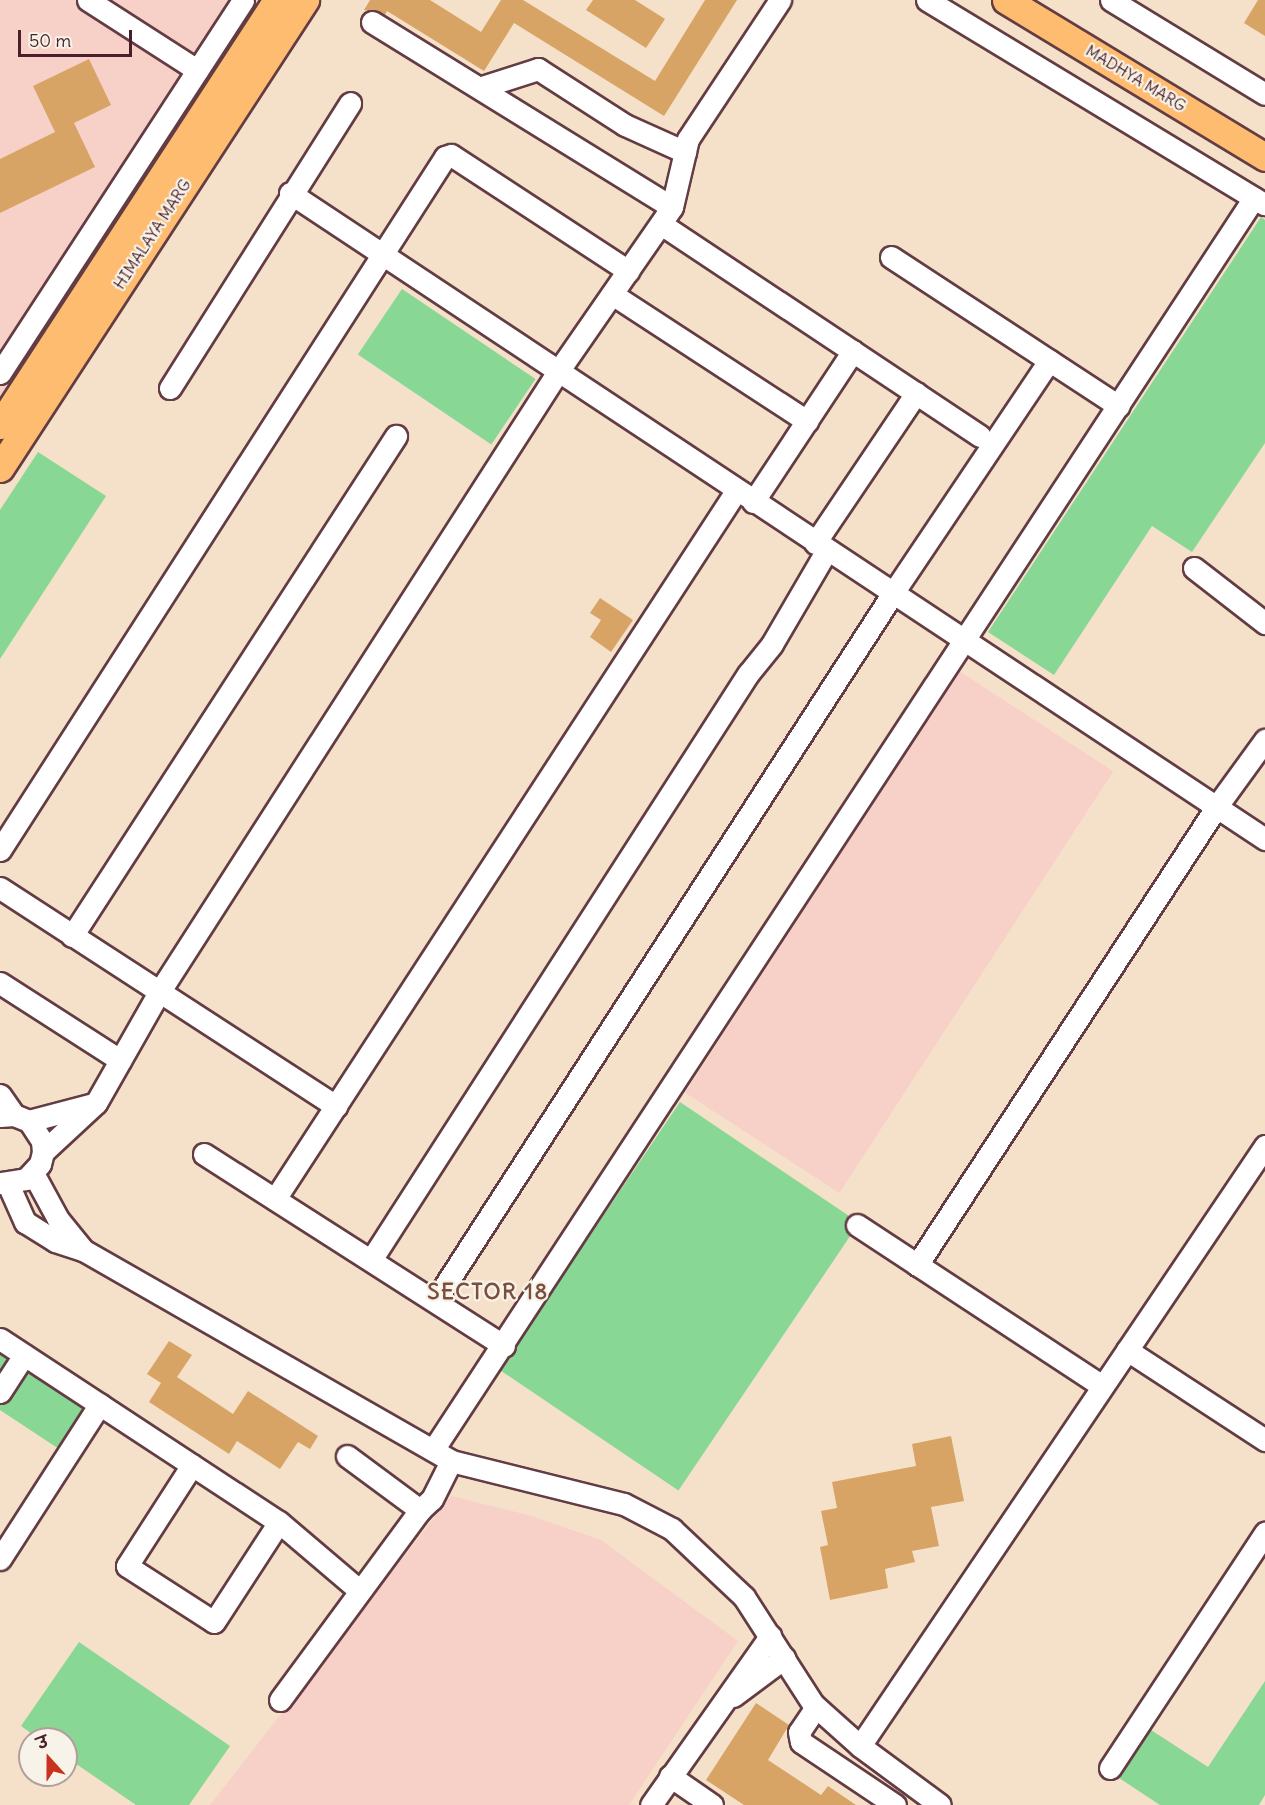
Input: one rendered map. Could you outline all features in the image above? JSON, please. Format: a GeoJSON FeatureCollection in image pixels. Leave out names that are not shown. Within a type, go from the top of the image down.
{"type":"FeatureCollection","features":[{"type":"Feature","properties":{"kind":"main road","name":"HIMALAYA MARG"},"geometry":{"type":"LineString","coordinates":[[0,425],[277,0]]}},
{"type":"Feature","properties":{"kind":"main road","name":"HIMALAYA MARG"},"geometry":{"type":"LineString","coordinates":[[0,468],[305,0]]}},
{"type":"Feature","properties":{"kind":"main road","name":"MADHYA MARG"},"geometry":{"type":"LineString","coordinates":[[1006,0],[1265,157]]}},
{"type":"Feature","properties":{"kind":"main road","name":"MADHYA MARG"},"geometry":{"type":"LineString","coordinates":[[1041,0],[1265,135]]}},
{"type":"Feature","properties":{"kind":"street"},"geometry":{"type":"LineString","coordinates":[[88,0],[197,70]]}},
{"type":"Feature","properties":{"kind":"street"},"geometry":{"type":"LineString","coordinates":[[0,374],[243,0]]}},
{"type":"Feature","properties":{"kind":"street"},"geometry":{"type":"LineString","coordinates":[[780,0],[688,139],[667,215],[557,373],[158,993],[96,1103],[43,1152],[33,1173],[3,1184],[25,1222],[55,1241],[83,1250],[451,1461],[624,1504],[672,1529],[744,1597],[816,1707],[860,1746],[940,1805]]}},
{"type":"Feature","properties":{"kind":"street"},"geometry":{"type":"LineString","coordinates":[[433,1450],[504,1346],[1119,406],[1260,201],[927,0]]}},
{"type":"Feature","properties":{"kind":"street"},"geometry":{"type":"LineString","coordinates":[[1111,0],[1265,94]]}},
{"type":"Feature","properties":{"kind":"street"},"geometry":{"type":"LineString","coordinates":[[372,22],[482,87],[667,215],[853,351],[980,436]]}},
{"type":"Feature","properties":{"kind":"street"},"geometry":{"type":"LineString","coordinates":[[482,87],[537,69],[625,125],[685,152]]}},
{"type":"Feature","properties":{"kind":"street"},"geometry":{"type":"LineString","coordinates":[[170,388],[290,193],[350,103]]}},
{"type":"Feature","properties":{"kind":"street"},"geometry":{"type":"LineString","coordinates":[[0,850],[445,157],[450,155],[628,271]]}},
{"type":"Feature","properties":{"kind":"street"},"geometry":{"type":"LineString","coordinates":[[290,193],[557,373],[1265,838]]}},
{"type":"Feature","properties":{"kind":"street"},"geometry":{"type":"LineString","coordinates":[[891,257],[1119,406]]}},
{"type":"Feature","properties":{"kind":"street"},"geometry":{"type":"LineString","coordinates":[[612,294],[807,421]]}},
{"type":"Feature","properties":{"kind":"street"},"geometry":{"type":"LineString","coordinates":[[275,1199],[745,496],[807,421],[853,351]]}},
{"type":"Feature","properties":{"kind":"street"},"geometry":{"type":"LineString","coordinates":[[435,1300],[893,593],[1049,361]]}},
{"type":"Feature","properties":{"kind":"street"},"geometry":{"type":"LineString","coordinates":[[371,1260],[748,674],[772,644],[821,546],[916,393]]}},
{"type":"Feature","properties":{"kind":"street"},"geometry":{"type":"LineString","coordinates":[[72,936],[396,436]]}},
{"type":"Feature","properties":{"kind":"street"},"geometry":{"type":"LineString","coordinates":[[1194,568],[1265,622]]}},
{"type":"Feature","properties":{"kind":"street"},"geometry":{"type":"LineString","coordinates":[[917,1265],[1217,806],[1265,741]]}},
{"type":"Feature","properties":{"kind":"street"},"geometry":{"type":"LineString","coordinates":[[0,888],[158,993],[336,1106]]}},
{"type":"Feature","properties":{"kind":"street"},"geometry":{"type":"LineString","coordinates":[[0,983],[120,1060]]}},
{"type":"Feature","properties":{"kind":"street"},"geometry":{"type":"LineString","coordinates":[[0,1095],[14,1117],[42,1140],[43,1152]]}},
{"type":"Feature","properties":{"kind":"street"},"geometry":{"type":"LineString","coordinates":[[14,1117],[96,1103]]}},
{"type":"Feature","properties":{"kind":"street"},"geometry":{"type":"LineString","coordinates":[[860,1746],[1265,1146]]}},
{"type":"Feature","properties":{"kind":"street"},"geometry":{"type":"LineString","coordinates":[[204,1154],[504,1346]]}},
{"type":"Feature","properties":{"kind":"street"},"geometry":{"type":"LineString","coordinates":[[33,1173],[58,1219],[83,1250]]}},
{"type":"Feature","properties":{"kind":"street"},"geometry":{"type":"LineString","coordinates":[[857,1226],[1102,1386]]}},
{"type":"Feature","properties":{"kind":"street"},"geometry":{"type":"LineString","coordinates":[[0,1339],[279,1522],[360,1591]]}},
{"type":"Feature","properties":{"kind":"street"},"geometry":{"type":"LineString","coordinates":[[1127,1350],[1265,1440]]}},
{"type":"Feature","properties":{"kind":"street"},"geometry":{"type":"LineString","coordinates":[[0,1392],[24,1355]]}},
{"type":"Feature","properties":{"kind":"street"},"geometry":{"type":"LineString","coordinates":[[0,1559],[100,1404]]}},
{"type":"Feature","properties":{"kind":"street"},"geometry":{"type":"LineString","coordinates":[[347,1456],[420,1510]]}},
{"type":"Feature","properties":{"kind":"street"},"geometry":{"type":"LineString","coordinates":[[280,1700],[420,1510],[432,1499],[451,1461]]}},
{"type":"Feature","properties":{"kind":"street"},"geometry":{"type":"LineString","coordinates":[[192,1465],[127,1566],[214,1622],[279,1522]]}},
{"type":"Feature","properties":{"kind":"street"},"geometry":{"type":"LineString","coordinates":[[1110,1768],[1265,1533]]}},
{"type":"Feature","properties":{"kind":"street"},"geometry":{"type":"LineString","coordinates":[[651,1805],[713,1711],[770,1636]]}},
{"type":"Feature","properties":{"kind":"street"},"geometry":{"type":"LineString","coordinates":[[713,1711],[784,1658]]}},
{"type":"Feature","properties":{"kind":"street"},"geometry":{"type":"LineString","coordinates":[[816,1707],[800,1732],[801,1742],[895,1805]]}},
{"type":"Feature","properties":{"kind":"street"},"geometry":{"type":"LineString","coordinates":[[670,1776],[712,1805]]}},
{"type":"Feature","properties":{"kind":"shaded area"},"geometry":{"type":"Polygon","coordinates":[[[0,0],[264,0],[0,405],[0,0]]]}},
{"type":"Feature","properties":{"kind":"shaded area"},"geometry":{"type":"Polygon","coordinates":[[[959,671],[1113,771],[839,1193],[685,1093],[959,671]]]}},
{"type":"Feature","properties":{"kind":"shaded area"},"geometry":{"type":"Polygon","coordinates":[[[451,1496],[532,1516],[601,1540],[738,1641],[629,1805],[210,1805],[451,1496]]]}},
{"type":"Feature","properties":{"kind":"green space"},"geometry":{"type":"Polygon","coordinates":[[[1261,217],[1265,220],[1265,443],[1192,552],[1152,526],[1054,675],[988,632],[1261,217]]]}},
{"type":"Feature","properties":{"kind":"green space"},"geometry":{"type":"Polygon","coordinates":[[[402,289],[535,379],[491,445],[358,354],[402,289]]]}},
{"type":"Feature","properties":{"kind":"green space"},"geometry":{"type":"Polygon","coordinates":[[[38,452],[106,496],[0,659],[0,510],[38,452]]]}},
{"type":"Feature","properties":{"kind":"green space"},"geometry":{"type":"Polygon","coordinates":[[[680,1102],[859,1223],[678,1491],[499,1370],[680,1102]]]}},
{"type":"Feature","properties":{"kind":"green space"},"geometry":{"type":"Polygon","coordinates":[[[0,1350],[87,1407],[59,1449],[0,1410],[0,1350]]]}},
{"type":"Feature","properties":{"kind":"green space"},"geometry":{"type":"Polygon","coordinates":[[[79,1642],[230,1746],[189,1805],[136,1805],[78,1765],[78,1727],[21,1726],[79,1642]]]}},
{"type":"Feature","properties":{"kind":"green space"},"geometry":{"type":"Polygon","coordinates":[[[1265,1681],[1265,1795],[1259,1805],[1160,1805],[1119,1778],[1151,1730],[1208,1767],[1265,1681]]]}},
{"type":"Feature","properties":{"kind":"building"},"geometry":{"type":"Polygon","coordinates":[[[370,0],[430,0],[481,32],[501,0],[523,0],[655,81],[705,0],[737,0],[664,116],[514,23],[484,71],[387,11],[385,15],[364,10],[370,0]]]}},
{"type":"Feature","properties":{"kind":"building"},"geometry":{"type":"Polygon","coordinates":[[[593,0],[635,0],[665,19],[646,48],[586,10],[593,0]]]}},
{"type":"Feature","properties":{"kind":"building"},"geometry":{"type":"Polygon","coordinates":[[[1258,0],[1265,0],[1265,36],[1244,23],[1258,0]]]}},
{"type":"Feature","properties":{"kind":"building"},"geometry":{"type":"Polygon","coordinates":[[[89,59],[111,105],[74,123],[95,167],[0,213],[0,159],[55,132],[33,86],[89,59]]]}},
{"type":"Feature","properties":{"kind":"building"},"geometry":{"type":"Polygon","coordinates":[[[600,598],[633,620],[611,652],[590,637],[601,620],[590,613],[600,598]]]}},
{"type":"Feature","properties":{"kind":"building"},"geometry":{"type":"Polygon","coordinates":[[[169,1341],[192,1355],[177,1377],[233,1414],[248,1391],[318,1436],[310,1449],[298,1442],[280,1469],[237,1441],[229,1454],[149,1402],[161,1383],[147,1374],[169,1341]]]}},
{"type":"Feature","properties":{"kind":"building"},"geometry":{"type":"Polygon","coordinates":[[[951,1436],[964,1501],[931,1507],[939,1546],[912,1551],[915,1562],[885,1569],[888,1588],[830,1600],[820,1547],[828,1545],[821,1511],[837,1508],[832,1482],[916,1466],[912,1444],[951,1436]]]}},
{"type":"Feature","properties":{"kind":"building"},"geometry":{"type":"Polygon","coordinates":[[[756,1703],[789,1725],[768,1760],[821,1795],[828,1786],[856,1805],[744,1805],[706,1780],[756,1703]]]}},
{"type":"Feature","properties":{"kind":"district","name":"SECTOR 18"},"geometry":{"type":"Point","coordinates":[488,1292]}}]}
